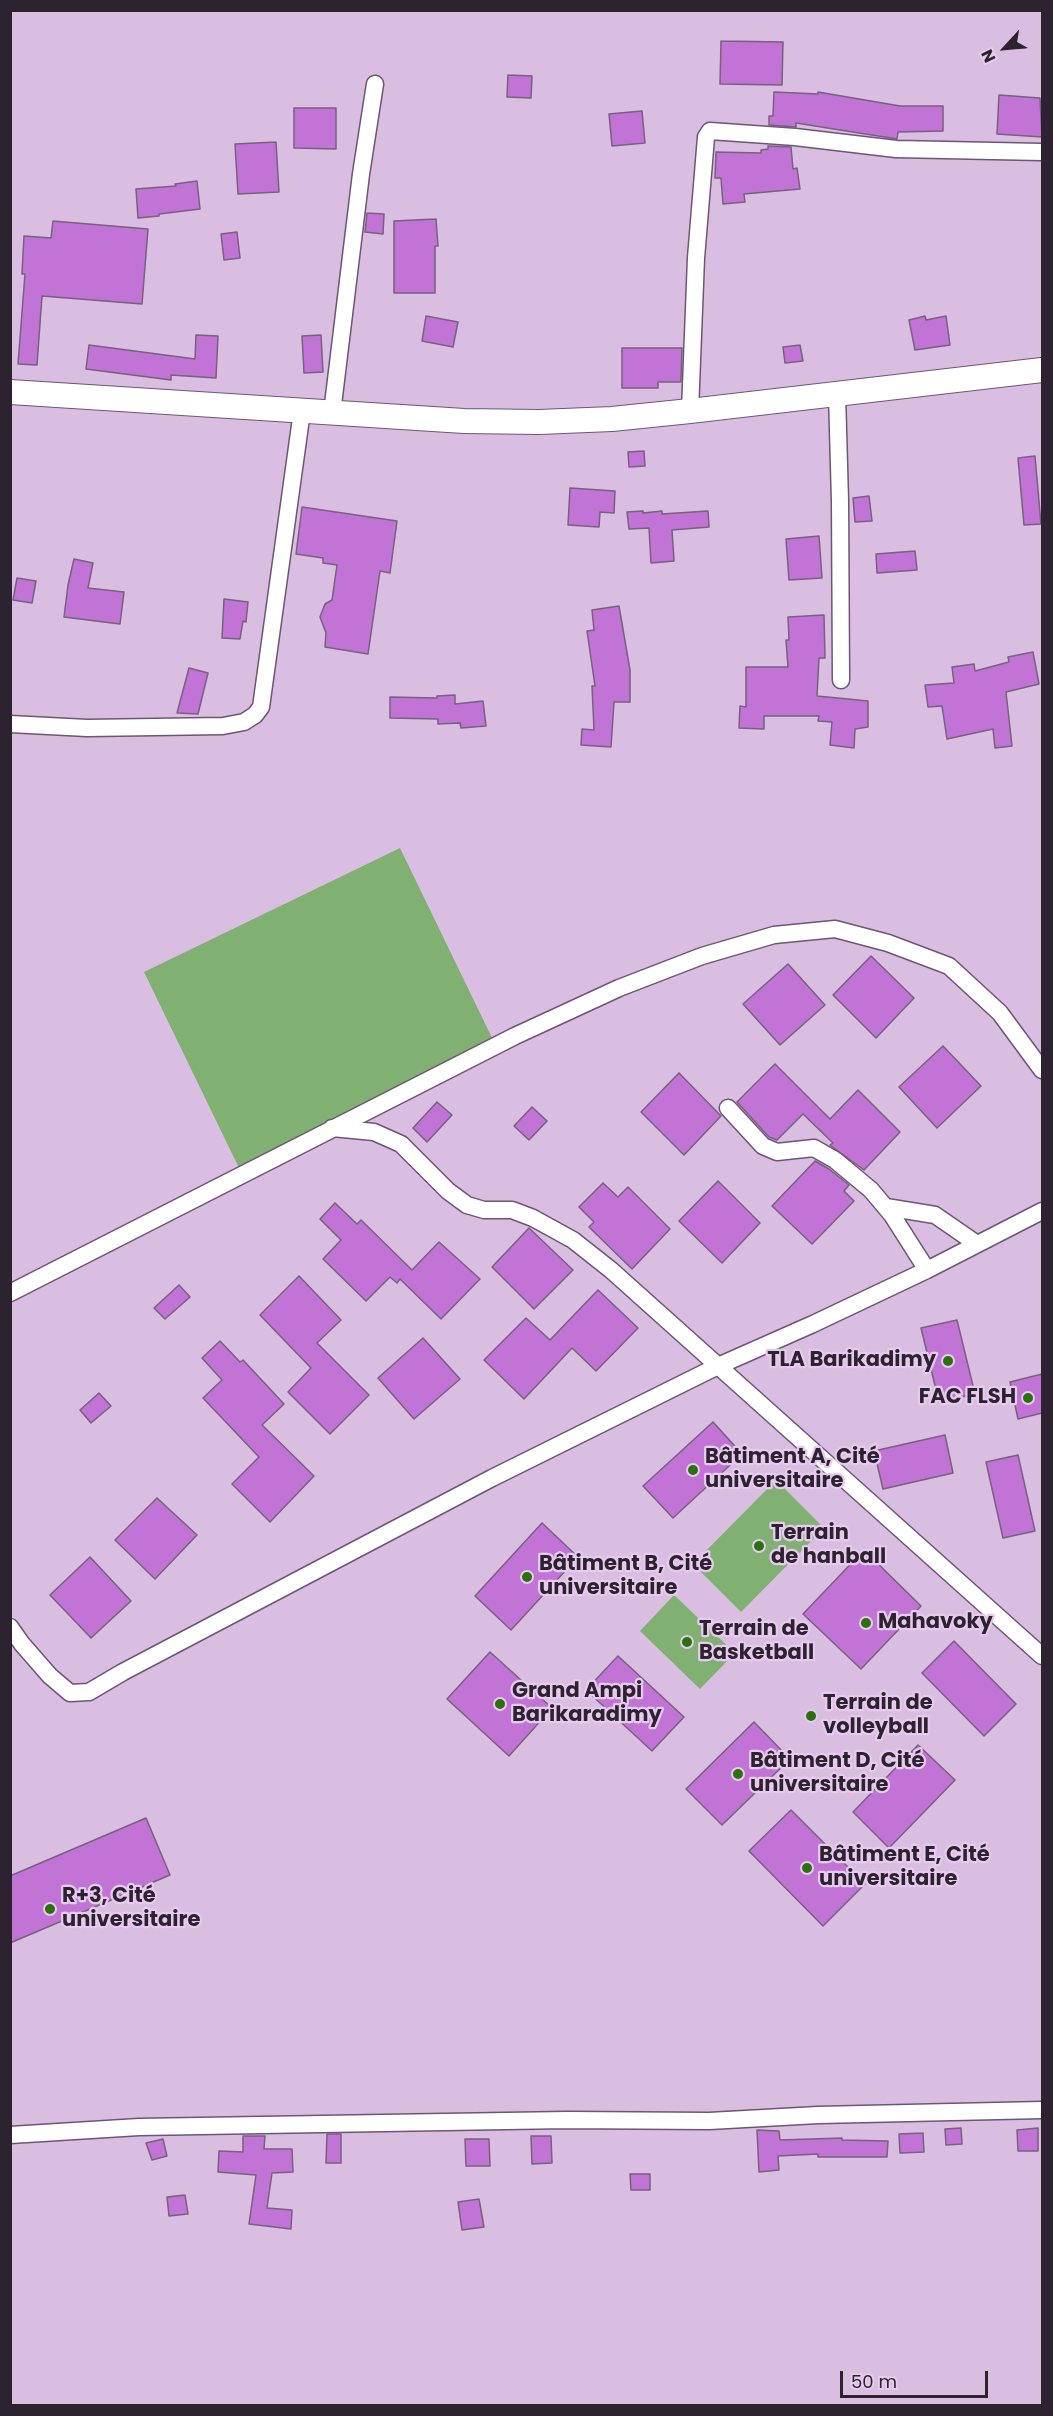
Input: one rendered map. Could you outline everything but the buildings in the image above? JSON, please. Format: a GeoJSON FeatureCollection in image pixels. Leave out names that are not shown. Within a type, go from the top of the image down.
{"type":"FeatureCollection","features":[{"type":"Feature","properties":{"kind":"street"},"geometry":{"type":"LineString","coordinates":[[332,413],[375,84]]}},
{"type":"Feature","properties":{"kind":"street"},"geometry":{"type":"LineString","coordinates":[[690,411],[697,247],[706,137],[710,131],[784,136],[896,149],[1042,152]]}},
{"type":"Feature","properties":{"kind":"street"},"geometry":{"type":"LineString","coordinates":[[10,392],[464,421],[539,422],[612,419],[690,411],[1042,370]]}},
{"type":"Feature","properties":{"kind":"street"},"geometry":{"type":"LineString","coordinates":[[837,394],[841,680]]}},
{"type":"Feature","properties":{"kind":"street"},"geometry":{"type":"LineString","coordinates":[[10,724],[87,728],[223,726],[243,722],[255,715],[261,707],[302,411]]}},
{"type":"Feature","properties":{"kind":"street"},"geometry":{"type":"LineString","coordinates":[[10,1293],[515,1036],[619,988],[702,956],[774,935],[835,929],[888,943],[949,966],[1000,1013],[1042,1070]]}},
{"type":"Feature","properties":{"kind":"street"},"geometry":{"type":"LineString","coordinates":[[728,1108],[763,1146],[777,1152],[814,1148],[835,1160],[871,1190],[886,1207],[927,1270]]}},
{"type":"Feature","properties":{"kind":"street"},"geometry":{"type":"LineString","coordinates":[[332,1128],[374,1132],[401,1144],[447,1191],[467,1205],[484,1210],[512,1210],[533,1218],[573,1240],[611,1269],[1042,1656]]}},
{"type":"Feature","properties":{"kind":"street"},"geometry":{"type":"LineString","coordinates":[[886,1207],[935,1215],[977,1244]]}},
{"type":"Feature","properties":{"kind":"street"},"geometry":{"type":"LineString","coordinates":[[10,1627],[50,1676],[70,1693],[89,1692],[492,1478],[718,1366],[927,1270],[1042,1211]]}},
{"type":"Feature","properties":{"kind":"street"},"geometry":{"type":"LineString","coordinates":[[10,2135],[151,2127],[567,2120],[709,2121],[818,2115],[1042,2110]]}},
{"type":"Feature","properties":{"kind":"green space"},"geometry":{"type":"Polygon","coordinates":[[[400,848],[495,1044],[239,1168],[144,972],[400,848]]]}},
{"type":"Feature","properties":{"kind":"green space","name":"Terrain de hanball"},"geometry":{"type":"Polygon","coordinates":[[[776,1480],[824,1528],[741,1612],[693,1564],[776,1480]]]}},
{"type":"Feature","properties":{"kind":"green space","name":"Terrain de Basketball"},"geometry":{"type":"Polygon","coordinates":[[[674,1595],[735,1653],[700,1689],[640,1631],[674,1595]]]}},
{"type":"Feature","properties":{"kind":"place","name":"TLA Barikadimy"},"geometry":{"type":"Point","coordinates":[948,1361]}},
{"type":"Feature","properties":{"kind":"place","name":"FAC FLSH"},"geometry":{"type":"Point","coordinates":[1028,1398]}},
{"type":"Feature","properties":{"kind":"place","name":"Bâtiment A, Cité universitaire"},"geometry":{"type":"Point","coordinates":[693,1470]}},
{"type":"Feature","properties":{"kind":"place","name":"Terrain de hanball"},"geometry":{"type":"Point","coordinates":[759,1546]}},
{"type":"Feature","properties":{"kind":"place","name":"Bâtiment B, Cité universitaire"},"geometry":{"type":"Point","coordinates":[527,1577]}},
{"type":"Feature","properties":{"kind":"place","name":"Mahavoky"},"geometry":{"type":"Point","coordinates":[866,1623]}},
{"type":"Feature","properties":{"kind":"place","name":"Terrain de Basketball"},"geometry":{"type":"Point","coordinates":[687,1642]}},
{"type":"Feature","properties":{"kind":"place","name":"Grand Ampi Barikaradimy"},"geometry":{"type":"Point","coordinates":[500,1704]}},
{"type":"Feature","properties":{"kind":"place","name":"Terrain de volleyball"},"geometry":{"type":"Point","coordinates":[811,1716]}},
{"type":"Feature","properties":{"kind":"place","name":"Bâtiment D, Cité universitaire"},"geometry":{"type":"Point","coordinates":[738,1774]}},
{"type":"Feature","properties":{"kind":"place","name":"Bâtiment E, Cité universitaire"},"geometry":{"type":"Point","coordinates":[807,1868]}},
{"type":"Feature","properties":{"kind":"place","name":"R+3, Cité universitaire"},"geometry":{"type":"Point","coordinates":[50,1909]}}]}
